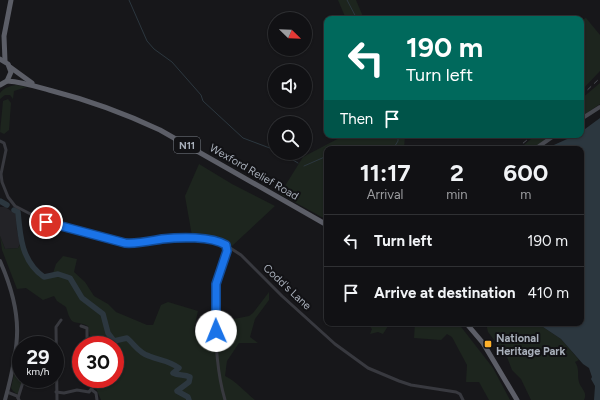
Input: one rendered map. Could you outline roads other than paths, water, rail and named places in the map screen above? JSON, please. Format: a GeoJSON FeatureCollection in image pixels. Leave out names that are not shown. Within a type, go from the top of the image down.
{"type":"FeatureCollection","features":[{"type":"Feature","properties":{"kind":"highway"},"geometry":{"type":"LineString","coordinates":[[3,60],[4,36],[11,0]]}},
{"type":"Feature","properties":{"kind":"highway"},"geometry":{"type":"LineString","coordinates":[[0,47],[4,36]]}},
{"type":"Feature","properties":{"kind":"highway","name":"Wexford Relief Road"},"geometry":{"type":"LineString","coordinates":[[3,60],[10,67],[38,86]]}},
{"type":"Feature","properties":{"kind":"highway"},"geometry":{"type":"LineString","coordinates":[[3,85],[10,75],[10,67]]}},
{"type":"Feature","properties":{"kind":"highway","name":"Wexford Relief Road"},"geometry":{"type":"LineString","coordinates":[[3,85],[20,82],[38,86],[99,104],[138,119],[324,223]]}},
{"type":"Feature","properties":{"kind":"highway"},"geometry":{"type":"LineString","coordinates":[[470,326],[495,361],[517,400]]}},
{"type":"Feature","properties":{"kind":"main road"},"geometry":{"type":"LineString","coordinates":[[584,117],[600,107]]}},
{"type":"Feature","properties":{"kind":"main road"},"geometry":{"type":"LineString","coordinates":[[538,146],[550,138]]}},
{"type":"Feature","properties":{"kind":"main road"},"geometry":{"type":"LineString","coordinates":[[0,261],[15,304],[18,325],[17,349],[4,400]]}},
{"type":"Feature","properties":{"kind":"street","name":"Codd's Lane"},"geometry":{"type":"LineString","coordinates":[[0,141],[4,143],[6,150],[1,174],[2,182],[8,197],[15,206],[46,222],[125,243],[193,238],[216,240],[241,255],[282,296],[335,344],[368,368],[411,385],[456,392],[460,394],[463,400]]}},
{"type":"Feature","properties":{"kind":"street"},"geometry":{"type":"LineString","coordinates":[[225,400],[219,379],[217,359],[215,298],[216,284],[227,251],[226,245]]}},
{"type":"Feature","properties":{"kind":"street"},"geometry":{"type":"LineString","coordinates":[[57,400],[56,327],[61,320]]}},
{"type":"Feature","properties":{"kind":"street"},"geometry":{"type":"LineString","coordinates":[[81,326],[87,328],[87,336]]}},
{"type":"Feature","properties":{"kind":"street"},"geometry":{"type":"LineString","coordinates":[[7,392],[19,399],[22,388]]}},
{"type":"Feature","properties":{"kind":"street"},"geometry":{"type":"LineString","coordinates":[[56,392],[64,393],[77,390],[87,392],[92,390],[96,393],[97,400]]}},
{"type":"Feature","properties":{"kind":"waterway"},"geometry":{"type":"LineString","coordinates":[[129,0],[147,41],[154,49],[172,62],[201,95],[203,101],[243,138],[268,147]]}},
{"type":"Feature","properties":{"kind":"waterway"},"geometry":{"type":"LineString","coordinates":[[347,0],[355,16]]}},
{"type":"Feature","properties":{"kind":"waterway"},"geometry":{"type":"LineString","coordinates":[[395,146],[398,138]]}},
{"type":"Feature","properties":{"kind":"waterway"},"geometry":{"type":"LineString","coordinates":[[304,166],[324,157]]}},
{"type":"Feature","properties":{"kind":"waterway"},"geometry":{"type":"LineString","coordinates":[[293,160],[298,163]]}},
{"type":"Feature","properties":{"kind":"waterway"},"geometry":{"type":"LineString","coordinates":[[0,201],[7,205]]}},
{"type":"Feature","properties":{"kind":"waterway"},"geometry":{"type":"LineString","coordinates":[[14,210],[18,212],[21,240],[27,256],[37,271],[44,277],[58,274],[70,278],[82,298],[103,314],[108,333],[114,341],[127,338],[142,353],[171,363],[179,368],[173,373],[190,377],[189,382],[177,391],[188,397],[189,400]]}},
{"type":"Feature","properties":{"kind":"railway"},"geometry":{"type":"LineString","coordinates":[[584,93],[600,78]]}},
{"type":"Feature","properties":{"kind":"railway"},"geometry":{"type":"LineString","coordinates":[[520,146],[529,138]]}},
{"type":"Feature","properties":{"kind":"place","name":"National Heritage Park"},"geometry":{"type":"Point","coordinates":[488,344]}}]}
